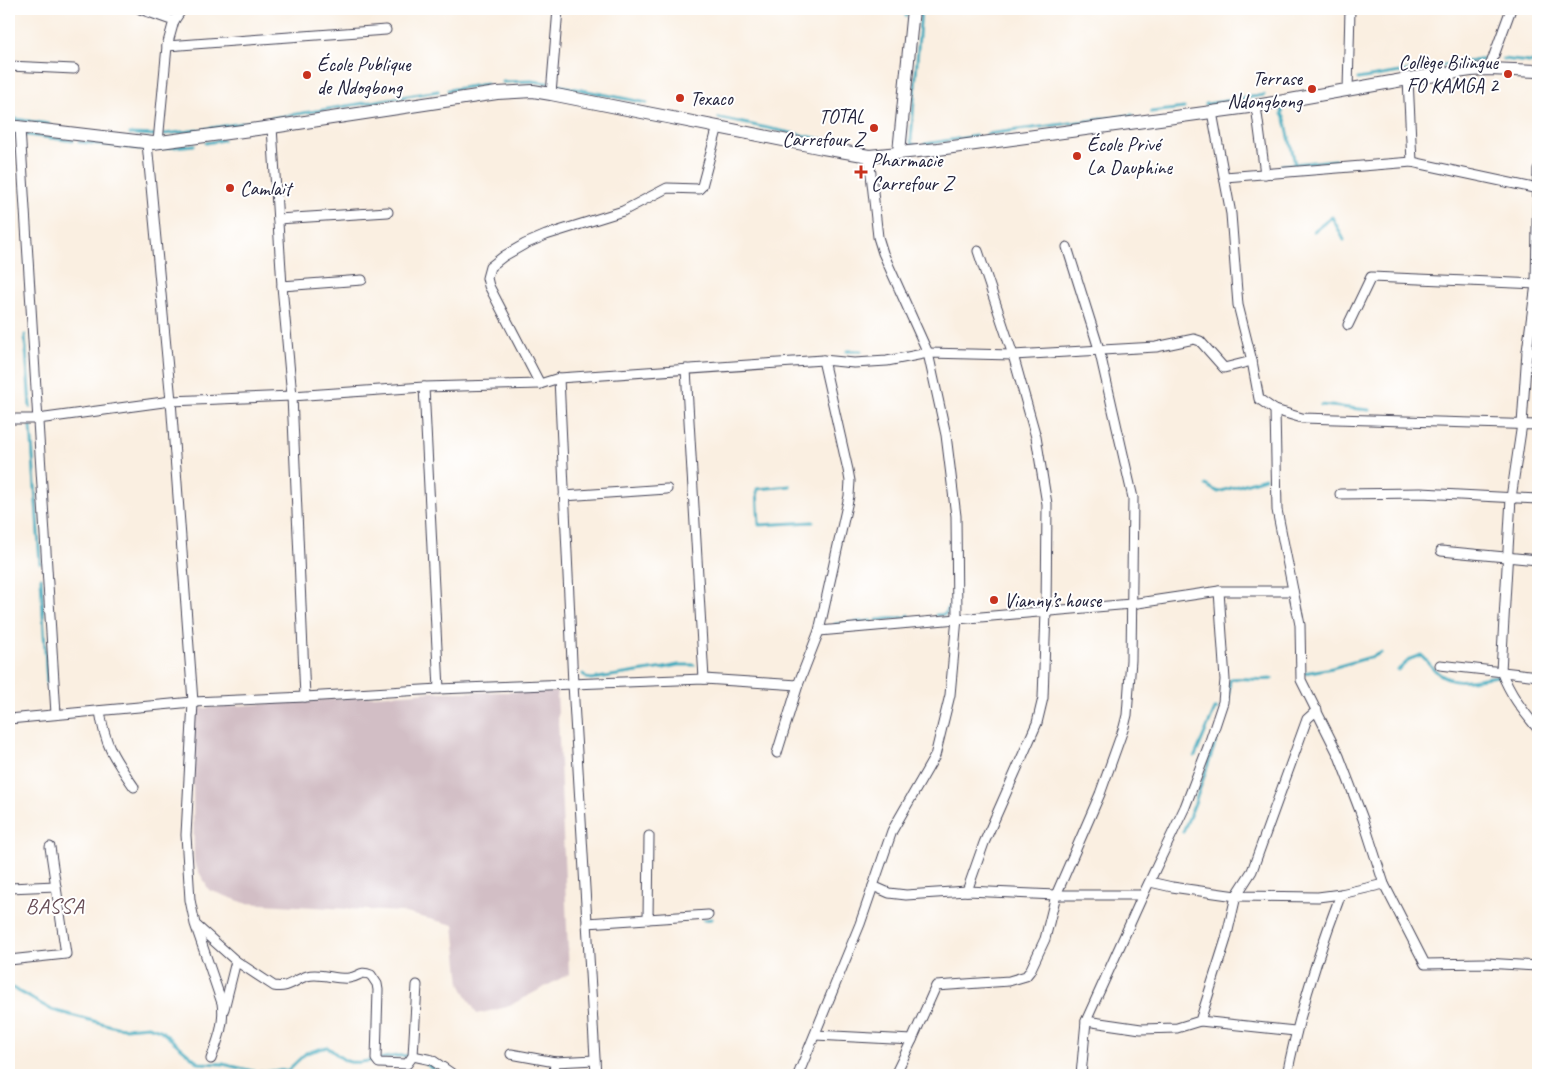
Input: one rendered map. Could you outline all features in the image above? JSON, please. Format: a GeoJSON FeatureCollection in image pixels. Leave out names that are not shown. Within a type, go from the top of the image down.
{"type":"FeatureCollection","features":[{"type":"Feature","properties":{"kind":"main road"},"geometry":{"type":"LineString","coordinates":[[899,152],[913,9]]}},
{"type":"Feature","properties":{"kind":"main road"},"geometry":{"type":"LineString","coordinates":[[15,127],[153,143],[497,93],[533,91],[869,156],[948,148],[1256,106],[1408,79],[1489,69],[1538,72]]}},
{"type":"Feature","properties":{"kind":"street"},"geometry":{"type":"LineString","coordinates":[[140,9],[174,21]]}},
{"type":"Feature","properties":{"kind":"street"},"geometry":{"type":"LineString","coordinates":[[182,9],[174,21],[167,46],[153,143],[193,702],[186,836],[190,900],[195,924],[222,1003],[223,1024]]}},
{"type":"Feature","properties":{"kind":"street"},"geometry":{"type":"LineString","coordinates":[[551,94],[558,9]]}},
{"type":"Feature","properties":{"kind":"street"},"geometry":{"type":"LineString","coordinates":[[1348,90],[1350,9]]}},
{"type":"Feature","properties":{"kind":"street"},"geometry":{"type":"LineString","coordinates":[[1489,69],[1511,9]]}},
{"type":"Feature","properties":{"kind":"street"},"geometry":{"type":"LineString","coordinates":[[167,46],[386,30]]}},
{"type":"Feature","properties":{"kind":"street"},"geometry":{"type":"LineString","coordinates":[[9,66],[74,69]]}},
{"type":"Feature","properties":{"kind":"street"},"geometry":{"type":"LineString","coordinates":[[1408,79],[1412,162]]}},
{"type":"Feature","properties":{"kind":"street"},"geometry":{"type":"LineString","coordinates":[[1256,106],[1265,174]]}},
{"type":"Feature","properties":{"kind":"street"},"geometry":{"type":"LineString","coordinates":[[1212,112],[1233,230],[1238,305],[1259,399],[1275,410],[1302,418],[1538,425]]}},
{"type":"Feature","properties":{"kind":"street"},"geometry":{"type":"LineString","coordinates":[[540,384],[489,286],[487,278],[490,267],[504,256],[532,241],[623,211],[667,188],[699,189],[702,186],[718,126]]}},
{"type":"Feature","properties":{"kind":"street"},"geometry":{"type":"LineString","coordinates":[[15,127],[38,419],[56,714]]}},
{"type":"Feature","properties":{"kind":"street"},"geometry":{"type":"LineString","coordinates":[[272,127],[282,286],[292,396],[305,697]]}},
{"type":"Feature","properties":{"kind":"street"},"geometry":{"type":"LineString","coordinates":[[798,1075],[860,924],[892,831],[935,756],[950,695],[956,618],[956,516],[946,435],[928,352],[882,253],[878,237],[869,156]]}},
{"type":"Feature","properties":{"kind":"street"},"geometry":{"type":"LineString","coordinates":[[1224,177],[1412,162],[1537,189]]}},
{"type":"Feature","properties":{"kind":"street"},"geometry":{"type":"LineString","coordinates":[[1538,170],[1537,284],[1527,351],[1522,424],[1512,498],[1501,671],[1508,690],[1538,729]]}},
{"type":"Feature","properties":{"kind":"street"},"geometry":{"type":"LineString","coordinates":[[278,218],[388,212]]}},
{"type":"Feature","properties":{"kind":"street"},"geometry":{"type":"LineString","coordinates":[[895,1075],[936,986],[1009,981],[1026,976],[1030,971],[1045,939],[1056,894],[1100,794],[1124,727],[1128,707],[1131,660],[1133,498],[1099,349],[1068,246]]}},
{"type":"Feature","properties":{"kind":"street"},"geometry":{"type":"LineString","coordinates":[[967,891],[988,834],[1037,723],[1043,698],[1046,611],[1047,499],[1036,437],[978,251]]}},
{"type":"Feature","properties":{"kind":"street"},"geometry":{"type":"LineString","coordinates":[[1348,325],[1371,276],[1537,284]]}},
{"type":"Feature","properties":{"kind":"street"},"geometry":{"type":"LineString","coordinates":[[282,286],[362,280]]}},
{"type":"Feature","properties":{"kind":"street"},"geometry":{"type":"LineString","coordinates":[[9,419],[38,419],[171,401],[292,396],[424,387],[540,384],[559,378],[686,369],[823,360],[854,363],[870,362],[928,352],[1012,355],[1156,347],[1194,339],[1200,341],[1224,368],[1252,361]]}},
{"type":"Feature","properties":{"kind":"street"},"geometry":{"type":"LineString","coordinates":[[1527,351],[1538,352]]}},
{"type":"Feature","properties":{"kind":"street"},"geometry":{"type":"LineString","coordinates":[[777,753],[798,685],[819,631],[849,496],[850,481],[823,360]]}},
{"type":"Feature","properties":{"kind":"street"},"geometry":{"type":"LineString","coordinates":[[686,369],[704,679]]}},
{"type":"Feature","properties":{"kind":"street"},"geometry":{"type":"LineString","coordinates":[[559,378],[573,684],[596,1075]]}},
{"type":"Feature","properties":{"kind":"street"},"geometry":{"type":"LineString","coordinates":[[424,387],[439,689]]}},
{"type":"Feature","properties":{"kind":"street"},"geometry":{"type":"LineString","coordinates":[[1275,410],[1277,510],[1300,625],[1301,680],[1339,756],[1384,884],[1425,964],[1485,963],[1538,966]]}},
{"type":"Feature","properties":{"kind":"street"},"geometry":{"type":"LineString","coordinates":[[564,496],[667,488]]}},
{"type":"Feature","properties":{"kind":"street"},"geometry":{"type":"LineString","coordinates":[[1340,494],[1421,493],[1538,499]]}},
{"type":"Feature","properties":{"kind":"street"},"geometry":{"type":"LineString","coordinates":[[1441,551],[1538,560]]}},
{"type":"Feature","properties":{"kind":"street"},"geometry":{"type":"LineString","coordinates":[[819,631],[1131,604],[1218,592],[1293,591]]}},
{"type":"Feature","properties":{"kind":"street"},"geometry":{"type":"LineString","coordinates":[[1082,1075],[1086,1021],[1185,807],[1223,702],[1225,680],[1218,592]]}},
{"type":"Feature","properties":{"kind":"street"},"geometry":{"type":"LineString","coordinates":[[1440,665],[1538,676]]}},
{"type":"Feature","properties":{"kind":"street"},"geometry":{"type":"LineString","coordinates":[[9,718],[193,702],[439,689],[704,679],[798,685]]}},
{"type":"Feature","properties":{"kind":"street"},"geometry":{"type":"LineString","coordinates":[[1200,1021],[1226,939],[1236,896],[1252,871],[1307,719],[1317,710]]}},
{"type":"Feature","properties":{"kind":"street"},"geometry":{"type":"LineString","coordinates":[[100,711],[103,732],[111,753],[134,787]]}},
{"type":"Feature","properties":{"kind":"street"},"geometry":{"type":"LineString","coordinates":[[648,919],[649,836]]}},
{"type":"Feature","properties":{"kind":"street"},"geometry":{"type":"LineString","coordinates":[[9,960],[66,954],[50,847]]}},
{"type":"Feature","properties":{"kind":"street"},"geometry":{"type":"LineString","coordinates":[[1150,882],[1236,896],[1318,897],[1341,894],[1384,884]]}},
{"type":"Feature","properties":{"kind":"street"},"geometry":{"type":"LineString","coordinates":[[9,888],[56,886]]}},
{"type":"Feature","properties":{"kind":"street"},"geometry":{"type":"LineString","coordinates":[[873,886],[889,893],[906,895],[967,891],[1143,895]]}},
{"type":"Feature","properties":{"kind":"street"},"geometry":{"type":"LineString","coordinates":[[1287,1075],[1295,1031],[1320,948],[1341,894]]}},
{"type":"Feature","properties":{"kind":"street"},"geometry":{"type":"LineString","coordinates":[[587,923],[708,915]]}},
{"type":"Feature","properties":{"kind":"street"},"geometry":{"type":"LineString","coordinates":[[195,924],[236,961],[274,986],[282,988],[313,975],[348,978],[362,973],[371,975],[378,990],[378,1061],[407,1064],[413,1056],[417,984]]}},
{"type":"Feature","properties":{"kind":"street"},"geometry":{"type":"LineString","coordinates":[[211,1059],[223,1024],[224,1008],[236,961]]}},
{"type":"Feature","properties":{"kind":"street"},"geometry":{"type":"LineString","coordinates":[[1086,1021],[1141,1029],[1177,1028],[1200,1021],[1295,1031]]}},
{"type":"Feature","properties":{"kind":"street"},"geometry":{"type":"LineString","coordinates":[[815,1035],[912,1040]]}},
{"type":"Feature","properties":{"kind":"street"},"geometry":{"type":"LineString","coordinates":[[511,1054],[555,1062],[595,1060]]}},
{"type":"Feature","properties":{"kind":"street"},"geometry":{"type":"LineString","coordinates":[[413,1056],[432,1060],[454,1075]]}},
{"type":"Feature","properties":{"kind":"street"},"geometry":{"type":"LineString","coordinates":[[554,1075],[555,1062]]}},
{"type":"Feature","properties":{"kind":"shaded area"},"geometry":{"type":"Polygon","coordinates":[[[431,692],[557,692],[569,974],[507,1007],[477,1014],[460,984],[454,925],[401,912],[245,903],[209,890],[194,863],[192,709],[431,692]]]}},
{"type":"Feature","properties":{"kind":"waterway"},"geometry":{"type":"LineString","coordinates":[[906,16],[907,9]]}},
{"type":"Feature","properties":{"kind":"waterway"},"geometry":{"type":"LineString","coordinates":[[916,145],[912,144],[911,141],[921,9]]}},
{"type":"Feature","properties":{"kind":"waterway"},"geometry":{"type":"LineString","coordinates":[[1410,70],[1487,59]]}},
{"type":"Feature","properties":{"kind":"waterway"},"geometry":{"type":"LineString","coordinates":[[1503,59],[1538,63]]}},
{"type":"Feature","properties":{"kind":"waterway"},"geometry":{"type":"LineString","coordinates":[[1358,79],[1406,71]]}},
{"type":"Feature","properties":{"kind":"waterway"},"geometry":{"type":"LineString","coordinates":[[503,82],[531,81],[549,83]]}},
{"type":"Feature","properties":{"kind":"waterway"},"geometry":{"type":"LineString","coordinates":[[448,90],[486,84]]}},
{"type":"Feature","properties":{"kind":"waterway"},"geometry":{"type":"LineString","coordinates":[[557,85],[647,103]]}},
{"type":"Feature","properties":{"kind":"waterway"},"geometry":{"type":"LineString","coordinates":[[164,134],[438,91]]}},
{"type":"Feature","properties":{"kind":"waterway"},"geometry":{"type":"LineString","coordinates":[[1206,104],[1264,95]]}},
{"type":"Feature","properties":{"kind":"waterway"},"geometry":{"type":"LineString","coordinates":[[1283,106],[1282,114],[1285,119],[1295,164]]}},
{"type":"Feature","properties":{"kind":"waterway"},"geometry":{"type":"LineString","coordinates":[[1151,112],[1184,108]]}},
{"type":"Feature","properties":{"kind":"waterway"},"geometry":{"type":"LineString","coordinates":[[987,134],[1132,115]]}},
{"type":"Feature","properties":{"kind":"waterway"},"geometry":{"type":"LineString","coordinates":[[9,118],[49,124]]}},
{"type":"Feature","properties":{"kind":"waterway"},"geometry":{"type":"LineString","coordinates":[[719,118],[845,144]]}},
{"type":"Feature","properties":{"kind":"waterway"},"geometry":{"type":"LineString","coordinates":[[9,132],[18,134]]}},
{"type":"Feature","properties":{"kind":"waterway"},"geometry":{"type":"LineString","coordinates":[[130,134],[157,135]]}},
{"type":"Feature","properties":{"kind":"waterway"},"geometry":{"type":"LineString","coordinates":[[27,135],[73,141]]}},
{"type":"Feature","properties":{"kind":"waterway"},"geometry":{"type":"LineString","coordinates":[[925,144],[976,136]]}},
{"type":"Feature","properties":{"kind":"waterway"},"geometry":{"type":"LineString","coordinates":[[206,143],[223,140]]}},
{"type":"Feature","properties":{"kind":"waterway"},"geometry":{"type":"LineString","coordinates":[[79,142],[142,149]]}},
{"type":"Feature","properties":{"kind":"waterway"},"geometry":{"type":"LineString","coordinates":[[155,149],[194,145]]}},
{"type":"Feature","properties":{"kind":"waterway"},"geometry":{"type":"LineString","coordinates":[[1282,165],[1335,160]]}},
{"type":"Feature","properties":{"kind":"waterway"},"geometry":{"type":"LineString","coordinates":[[1314,231],[1332,217],[1344,240]]}},
{"type":"Feature","properties":{"kind":"waterway"},"geometry":{"type":"LineString","coordinates":[[25,335],[30,407]]}},
{"type":"Feature","properties":{"kind":"waterway"},"geometry":{"type":"LineString","coordinates":[[847,351],[861,351]]}},
{"type":"Feature","properties":{"kind":"waterway"},"geometry":{"type":"LineString","coordinates":[[1321,405],[1369,410]]}},
{"type":"Feature","properties":{"kind":"waterway"},"geometry":{"type":"LineString","coordinates":[[31,426],[40,563]]}},
{"type":"Feature","properties":{"kind":"waterway"},"geometry":{"type":"LineString","coordinates":[[1206,485],[1218,492],[1265,478]]}},
{"type":"Feature","properties":{"kind":"waterway"},"geometry":{"type":"LineString","coordinates":[[790,486],[757,489],[759,525],[813,522]]}},
{"type":"Feature","properties":{"kind":"waterway"},"geometry":{"type":"LineString","coordinates":[[41,578],[47,685]]}},
{"type":"Feature","properties":{"kind":"waterway"},"geometry":{"type":"LineString","coordinates":[[936,615],[945,614],[950,606]]}},
{"type":"Feature","properties":{"kind":"waterway"},"geometry":{"type":"LineString","coordinates":[[877,620],[906,617],[909,615]]}},
{"type":"Feature","properties":{"kind":"waterway"},"geometry":{"type":"LineString","coordinates":[[835,624],[871,621]]}},
{"type":"Feature","properties":{"kind":"waterway"},"geometry":{"type":"LineString","coordinates":[[1304,673],[1332,668],[1381,653]]}},
{"type":"Feature","properties":{"kind":"waterway"},"geometry":{"type":"LineString","coordinates":[[1398,670],[1410,659],[1421,655],[1437,672],[1451,679],[1466,680],[1498,676]]}},
{"type":"Feature","properties":{"kind":"waterway"},"geometry":{"type":"LineString","coordinates":[[583,674],[591,679],[678,665],[694,665]]}},
{"type":"Feature","properties":{"kind":"waterway"},"geometry":{"type":"LineString","coordinates":[[1228,701],[1230,679],[1272,679]]}},
{"type":"Feature","properties":{"kind":"waterway"},"geometry":{"type":"LineString","coordinates":[[1223,720],[1228,704]]}},
{"type":"Feature","properties":{"kind":"waterway"},"geometry":{"type":"LineString","coordinates":[[1195,756],[1215,709],[1217,709]]}},
{"type":"Feature","properties":{"kind":"waterway"},"geometry":{"type":"LineString","coordinates":[[1183,832],[1195,803],[1221,726]]}},
{"type":"Feature","properties":{"kind":"waterway"},"geometry":{"type":"LineString","coordinates":[[704,920],[712,919]]}},
{"type":"Feature","properties":{"kind":"waterway"},"geometry":{"type":"LineString","coordinates":[[9,986],[52,1010],[116,1027],[148,1026],[160,1030],[199,1063],[223,1064],[257,1072],[288,1070],[306,1053],[327,1047],[350,1062],[364,1062],[395,1056],[412,1056]]}},
{"type":"Feature","properties":{"kind":"waterway"},"geometry":{"type":"LineString","coordinates":[[423,1061],[434,1070],[436,1075]]}},
{"type":"Feature","properties":{"kind":"place","name":"Collège Bilingue FO KAMGA 2"},"geometry":{"type":"Point","coordinates":[1508,74]}},
{"type":"Feature","properties":{"kind":"place","name":"École Publique de Ndogbong"},"geometry":{"type":"Point","coordinates":[307,75]}},
{"type":"Feature","properties":{"kind":"place","name":"Terrase Ndongbong"},"geometry":{"type":"Point","coordinates":[1312,89]}},
{"type":"Feature","properties":{"kind":"place","name":"Texaco"},"geometry":{"type":"Point","coordinates":[680,98]}},
{"type":"Feature","properties":{"kind":"place","name":"TOTAL Carrefour Z"},"geometry":{"type":"Point","coordinates":[874,128]}},
{"type":"Feature","properties":{"kind":"place","name":"École Privé La Dauphine"},"geometry":{"type":"Point","coordinates":[1077,156]}},
{"type":"Feature","properties":{"kind":"place","name":"Pharmacie Carrefour Z"},"geometry":{"type":"Point","coordinates":[861,172]}},
{"type":"Feature","properties":{"kind":"place","name":"Camlait"},"geometry":{"type":"Point","coordinates":[230,188]}},
{"type":"Feature","properties":{"kind":"place","name":"Vianny’s house"},"geometry":{"type":"Point","coordinates":[994,600]}},
{"type":"Feature","properties":{"kind":"district","name":"BASSA"},"geometry":{"type":"Point","coordinates":[55,906]}}]}
